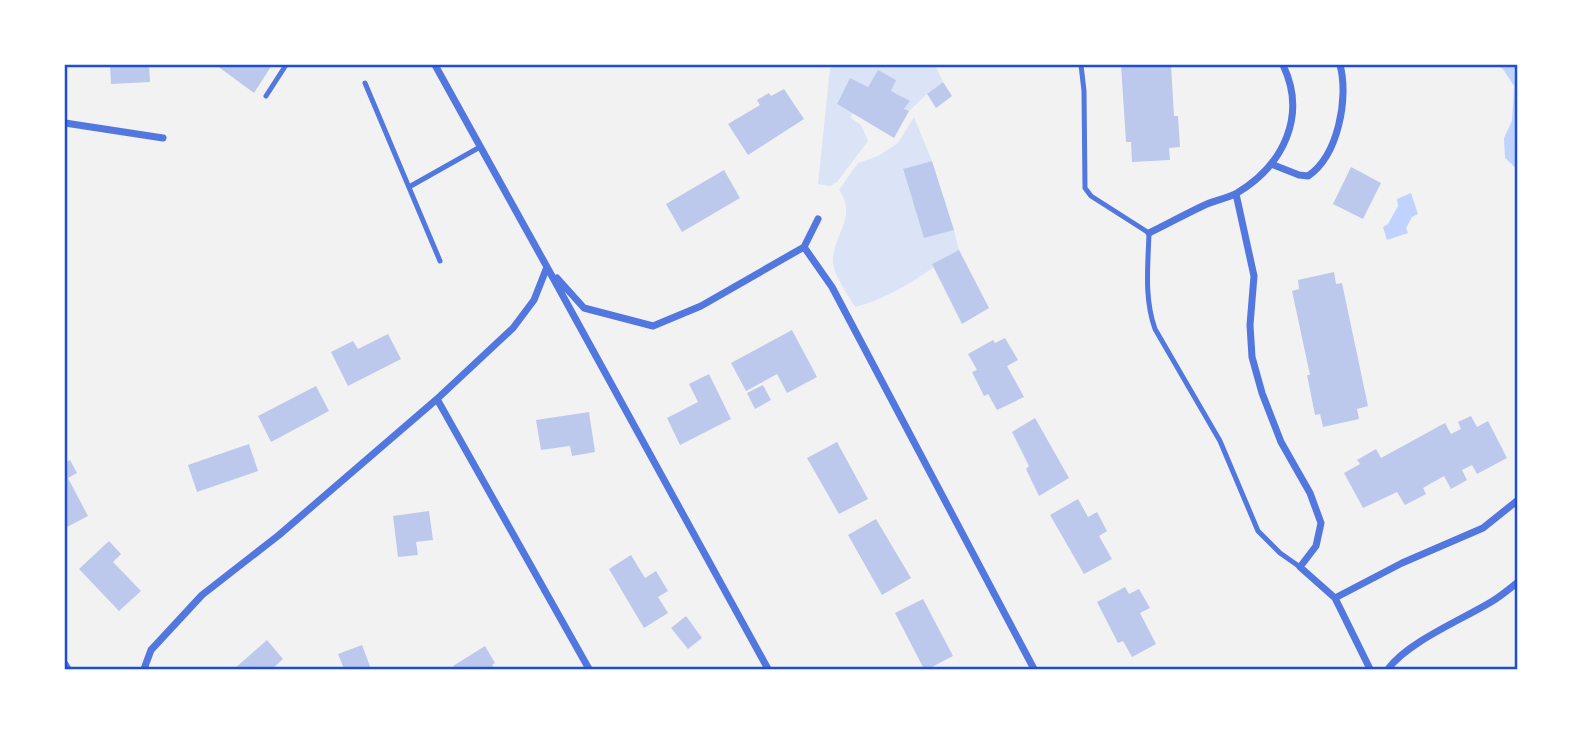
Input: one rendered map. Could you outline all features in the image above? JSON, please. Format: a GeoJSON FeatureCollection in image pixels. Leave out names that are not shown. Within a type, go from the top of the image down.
{"type":"FeatureCollection","features":[{"type":"Feature","properties":{"kind":"street"},"geometry":{"type":"LineString","coordinates":[[435,65],[768,669]]}},
{"type":"Feature","properties":{"kind":"street"},"geometry":{"type":"LineString","coordinates":[[1149,233],[1208,204],[1236,194],[1255,181],[1271,164],[1287,138],[1295,103],[1283,65]]}},
{"type":"Feature","properties":{"kind":"street"},"geometry":{"type":"LineString","coordinates":[[1271,164],[1308,176],[1323,162],[1340,121],[1343,94],[1339,65]]}},
{"type":"Feature","properties":{"kind":"street"},"geometry":{"type":"LineString","coordinates":[[65,122],[163,138]]}},
{"type":"Feature","properties":{"kind":"street"},"geometry":{"type":"LineString","coordinates":[[1236,194],[1254,276],[1250,325],[1255,369],[1281,442],[1310,493],[1321,523],[1316,546],[1300,568],[1335,598],[1370,669]]}},
{"type":"Feature","properties":{"kind":"street"},"geometry":{"type":"LineString","coordinates":[[547,267],[584,308],[653,326],[701,306],[804,247],[818,219]]}},
{"type":"Feature","properties":{"kind":"street"},"geometry":{"type":"LineString","coordinates":[[804,247],[832,287],[1034,669]]}},
{"type":"Feature","properties":{"kind":"street"},"geometry":{"type":"LineString","coordinates":[[144,669],[151,650],[202,595],[279,535],[437,399],[513,328],[534,300],[547,267]]}},
{"type":"Feature","properties":{"kind":"street"},"geometry":{"type":"LineString","coordinates":[[437,399],[589,669]]}},
{"type":"Feature","properties":{"kind":"street"},"geometry":{"type":"LineString","coordinates":[[1335,598],[1402,563],[1483,528],[1518,500]]}},
{"type":"Feature","properties":{"kind":"street"},"geometry":{"type":"LineString","coordinates":[[1388,669],[1426,639],[1492,601],[1518,582]]}},
{"type":"Feature","properties":{"kind":"street"},"geometry":{"type":"LineString","coordinates":[[65,664],[68,669]]}},
{"type":"Feature","properties":{"kind":"lane"},"geometry":{"type":"LineString","coordinates":[[266,96],[286,65]]}},
{"type":"Feature","properties":{"kind":"lane"},"geometry":{"type":"LineString","coordinates":[[1081,65],[1085,103],[1085,188],[1091,196],[1149,233],[1148,311],[1155,329],[1220,441],[1258,531],[1300,568]]}},
{"type":"Feature","properties":{"kind":"lane"},"geometry":{"type":"LineString","coordinates":[[365,82],[440,261]]}},
{"type":"Feature","properties":{"kind":"lane"},"geometry":{"type":"LineString","coordinates":[[409,187],[480,147]]}},
{"type":"Feature","properties":{"kind":"shaded area"},"geometry":{"type":"Polygon","coordinates":[[[837,65],[935,65],[943,82],[909,111],[904,109],[909,101],[891,91],[878,70],[868,87],[850,79],[837,104],[852,113],[851,118],[861,125],[868,141],[837,182],[830,186],[818,184],[830,68],[837,65]]]}},
{"type":"Feature","properties":{"kind":"shaded area"},"geometry":{"type":"Polygon","coordinates":[[[914,117],[932,161],[903,170],[924,237],[954,230],[959,250],[932,264],[934,267],[896,291],[855,307],[837,276],[833,263],[846,216],[844,199],[839,190],[858,163],[878,156],[898,143],[914,117]]]}},
{"type":"Feature","properties":{"kind":"water"},"geometry":{"type":"Polygon","coordinates":[[[1497,65],[1518,65],[1518,170],[1505,158],[1504,138],[1512,121],[1514,86],[1503,69],[1497,65]]]}},
{"type":"Feature","properties":{"kind":"water"},"geometry":{"type":"Polygon","coordinates":[[[1411,193],[1418,214],[1412,217],[1406,228],[1408,233],[1387,240],[1383,227],[1388,224],[1398,206],[1397,199],[1411,193]]]}},
{"type":"Feature","properties":{"kind":"building"},"geometry":{"type":"Polygon","coordinates":[[[110,65],[149,65],[150,82],[111,84],[110,65]]]}},
{"type":"Feature","properties":{"kind":"building"},"geometry":{"type":"Polygon","coordinates":[[[216,65],[272,65],[254,93],[216,65]]]}},
{"type":"Feature","properties":{"kind":"building"},"geometry":{"type":"Polygon","coordinates":[[[1121,65],[1171,65],[1174,116],[1178,116],[1180,147],[1169,148],[1170,160],[1132,162],[1131,142],[1126,142],[1121,65]]]}},
{"type":"Feature","properties":{"kind":"building"},"geometry":{"type":"Polygon","coordinates":[[[878,70],[896,80],[891,91],[910,101],[904,109],[909,111],[894,138],[837,104],[850,78],[868,87],[878,70]]]}},
{"type":"Feature","properties":{"kind":"building"},"geometry":{"type":"Polygon","coordinates":[[[943,82],[952,96],[936,108],[927,94],[943,82]]]}},
{"type":"Feature","properties":{"kind":"building"},"geometry":{"type":"Polygon","coordinates":[[[784,89],[804,119],[748,155],[728,124],[760,105],[757,100],[784,89]]]}},
{"type":"Feature","properties":{"kind":"building"},"geometry":{"type":"Polygon","coordinates":[[[932,161],[954,230],[924,238],[903,169],[932,161]]]}},
{"type":"Feature","properties":{"kind":"building"},"geometry":{"type":"Polygon","coordinates":[[[1351,167],[1381,183],[1363,219],[1333,204],[1351,167]]]}},
{"type":"Feature","properties":{"kind":"building"},"geometry":{"type":"Polygon","coordinates":[[[724,170],[740,198],[682,232],[666,204],[724,170]]]}},
{"type":"Feature","properties":{"kind":"building"},"geometry":{"type":"Polygon","coordinates":[[[959,250],[989,308],[962,324],[932,264],[959,250]]]}},
{"type":"Feature","properties":{"kind":"building"},"geometry":{"type":"Polygon","coordinates":[[[1334,272],[1336,284],[1342,283],[1368,406],[1357,409],[1359,419],[1323,427],[1320,414],[1315,415],[1307,375],[1310,375],[1292,291],[1299,289],[1298,280],[1334,272]]]}},
{"type":"Feature","properties":{"kind":"building"},"geometry":{"type":"Polygon","coordinates":[[[792,330],[817,377],[787,393],[777,374],[746,391],[731,363],[792,330]]]}},
{"type":"Feature","properties":{"kind":"building"},"geometry":{"type":"Polygon","coordinates":[[[388,334],[401,359],[348,386],[331,352],[353,341],[358,349],[388,334]]]}},
{"type":"Feature","properties":{"kind":"building"},"geometry":{"type":"Polygon","coordinates":[[[1005,338],[1018,360],[1007,366],[1024,397],[997,410],[988,394],[984,396],[972,372],[977,370],[968,354],[993,340],[995,343],[1005,338]]]}},
{"type":"Feature","properties":{"kind":"building"},"geometry":{"type":"Polygon","coordinates":[[[709,374],[731,419],[680,445],[667,418],[698,402],[689,384],[709,374]]]}},
{"type":"Feature","properties":{"kind":"building"},"geometry":{"type":"Polygon","coordinates":[[[763,385],[771,400],[755,409],[747,393],[763,385]]]}},
{"type":"Feature","properties":{"kind":"building"},"geometry":{"type":"Polygon","coordinates":[[[316,386],[329,411],[271,442],[258,416],[316,386]]]}},
{"type":"Feature","properties":{"kind":"building"},"geometry":{"type":"Polygon","coordinates":[[[589,412],[595,452],[572,456],[570,446],[541,450],[536,420],[589,412]]]}},
{"type":"Feature","properties":{"kind":"building"},"geometry":{"type":"Polygon","coordinates":[[[1471,416],[1477,427],[1488,421],[1507,458],[1477,474],[1472,465],[1462,470],[1467,480],[1451,489],[1444,476],[1423,488],[1426,494],[1405,505],[1397,492],[1363,508],[1344,473],[1360,464],[1357,460],[1376,449],[1381,458],[1445,423],[1451,434],[1461,429],[1458,422],[1471,416]]]}},
{"type":"Feature","properties":{"kind":"building"},"geometry":{"type":"Polygon","coordinates":[[[1035,418],[1069,478],[1039,496],[1026,469],[1029,466],[1012,432],[1035,418]]]}},
{"type":"Feature","properties":{"kind":"building"},"geometry":{"type":"Polygon","coordinates":[[[837,442],[868,499],[839,514],[807,458],[837,442]]]}},
{"type":"Feature","properties":{"kind":"building"},"geometry":{"type":"Polygon","coordinates":[[[249,444],[258,471],[197,492],[188,465],[249,444]]]}},
{"type":"Feature","properties":{"kind":"building"},"geometry":{"type":"Polygon","coordinates":[[[70,460],[77,473],[68,478],[88,516],[65,528],[65,463],[70,460]]]}},
{"type":"Feature","properties":{"kind":"building"},"geometry":{"type":"Polygon","coordinates":[[[1078,499],[1088,517],[1097,512],[1107,531],[1099,536],[1112,559],[1084,574],[1050,515],[1078,499]]]}},
{"type":"Feature","properties":{"kind":"building"},"geometry":{"type":"Polygon","coordinates":[[[429,511],[433,540],[416,542],[418,555],[398,557],[393,516],[429,511]]]}},
{"type":"Feature","properties":{"kind":"building"},"geometry":{"type":"Polygon","coordinates":[[[876,519],[911,578],[882,595],[848,535],[876,519]]]}},
{"type":"Feature","properties":{"kind":"building"},"geometry":{"type":"Polygon","coordinates":[[[109,541],[121,554],[113,562],[141,591],[119,611],[79,569],[109,541]]]}},
{"type":"Feature","properties":{"kind":"building"},"geometry":{"type":"Polygon","coordinates":[[[631,555],[645,578],[656,571],[668,591],[658,597],[668,613],[644,628],[609,569],[631,555]]]}},
{"type":"Feature","properties":{"kind":"building"},"geometry":{"type":"Polygon","coordinates":[[[1125,587],[1129,594],[1139,589],[1150,608],[1140,613],[1156,644],[1132,657],[1123,641],[1118,643],[1097,602],[1125,587]]]}},
{"type":"Feature","properties":{"kind":"building"},"geometry":{"type":"Polygon","coordinates":[[[923,599],[953,656],[928,669],[924,669],[895,613],[923,599]]]}},
{"type":"Feature","properties":{"kind":"building"},"geometry":{"type":"Polygon","coordinates":[[[686,616],[702,638],[688,649],[671,628],[686,616]]]}},
{"type":"Feature","properties":{"kind":"building"},"geometry":{"type":"Polygon","coordinates":[[[267,640],[283,659],[272,669],[234,669],[267,640]]]}},
{"type":"Feature","properties":{"kind":"building"},"geometry":{"type":"Polygon","coordinates":[[[362,645],[371,669],[344,669],[338,654],[362,645]]]}},
{"type":"Feature","properties":{"kind":"building"},"geometry":{"type":"Polygon","coordinates":[[[485,646],[495,663],[492,665],[495,669],[455,669],[453,666],[485,646]]]}}]}
